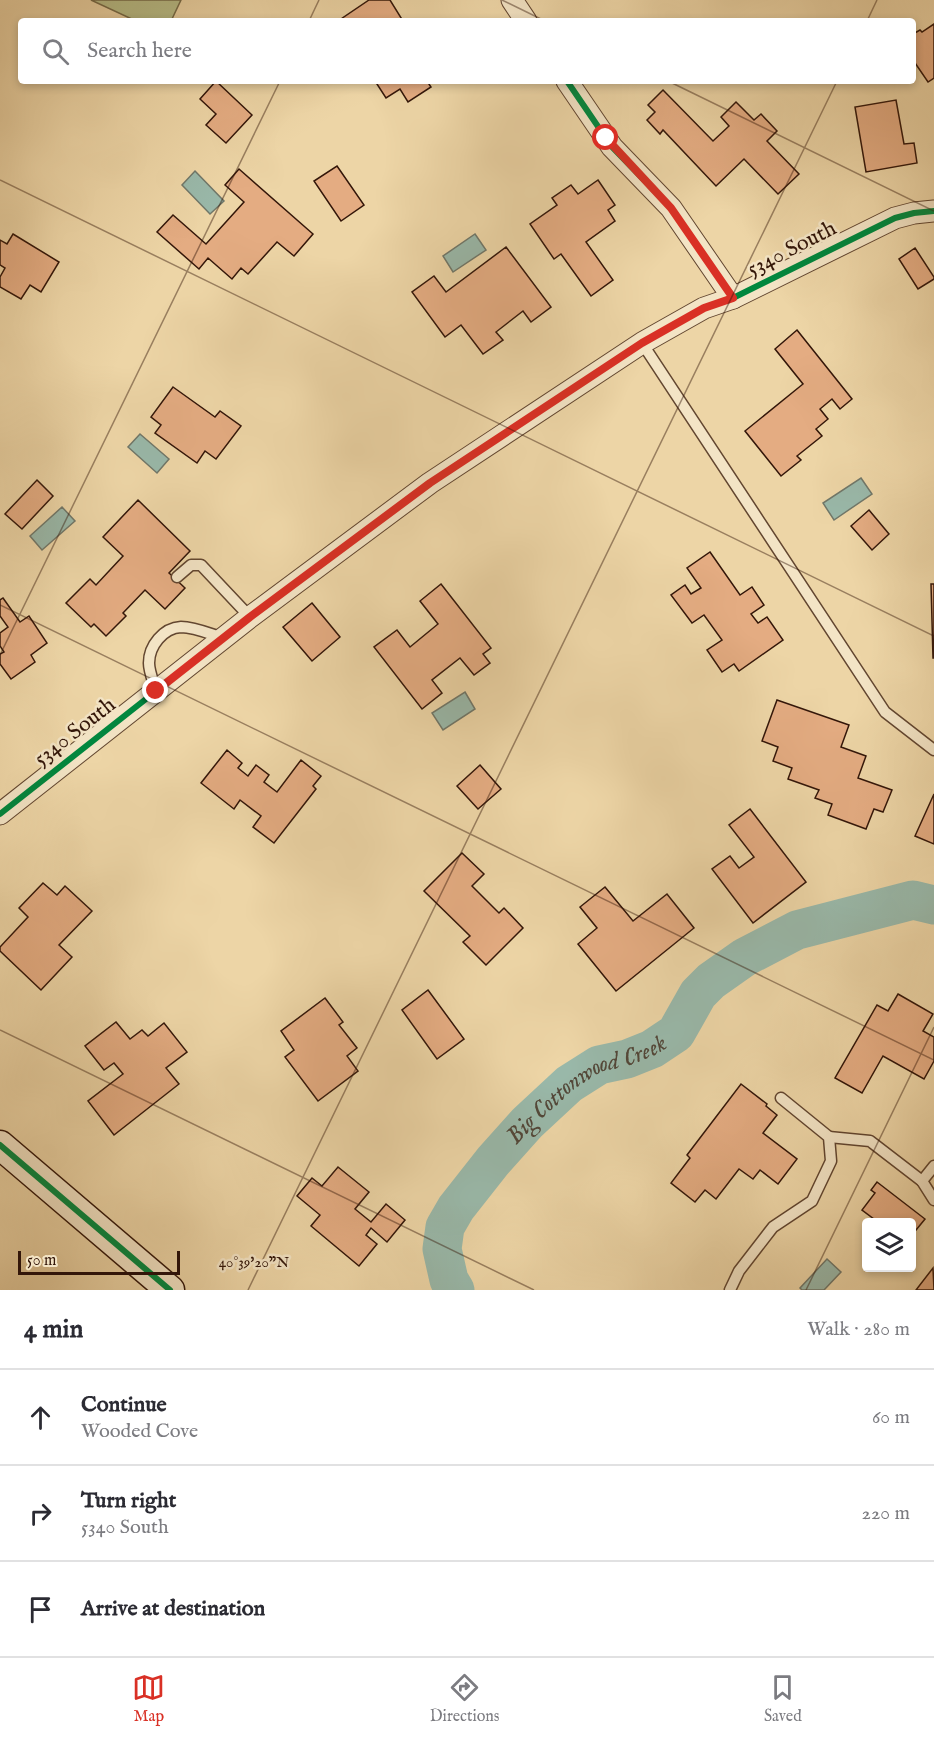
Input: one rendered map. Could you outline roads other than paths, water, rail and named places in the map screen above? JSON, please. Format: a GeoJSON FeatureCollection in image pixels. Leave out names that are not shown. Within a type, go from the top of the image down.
{"type":"FeatureCollection","features":[{"type":"Feature","properties":{"kind":"street"},"geometry":{"type":"LineString","coordinates":[[512,0],[524,18]]}},
{"type":"Feature","properties":{"kind":"street"},"geometry":{"type":"LineString","coordinates":[[569,84],[612,147],[671,208],[733,298]]}},
{"type":"Feature","properties":{"kind":"street","name":"5340 South"},"geometry":{"type":"LineString","coordinates":[[0,814],[250,617],[430,483],[642,343],[704,308],[733,298],[895,218],[934,211]]}},
{"type":"Feature","properties":{"kind":"street"},"geometry":{"type":"LineString","coordinates":[[0,1145],[170,1290]]}},
{"type":"Feature","properties":{"kind":"lane"},"geometry":{"type":"LineString","coordinates":[[642,343],[885,712],[934,750]]}},
{"type":"Feature","properties":{"kind":"lane"},"geometry":{"type":"LineString","coordinates":[[177,577],[192,565],[201,565],[250,617]]}},
{"type":"Feature","properties":{"kind":"lane"},"geometry":{"type":"LineString","coordinates":[[156,691],[149,666],[151,652],[157,641],[168,630],[181,627],[223,638]]}},
{"type":"Feature","properties":{"kind":"lane"},"geometry":{"type":"LineString","coordinates":[[780,1098],[829,1137],[870,1141],[922,1181],[934,1200]]}},
{"type":"Feature","properties":{"kind":"lane"},"geometry":{"type":"LineString","coordinates":[[730,1290],[739,1271],[773,1227],[812,1201],[831,1161],[829,1137]]}},
{"type":"Feature","properties":{"kind":"lane"},"geometry":{"type":"LineString","coordinates":[[922,1181],[934,1166]]}},
{"type":"Feature","properties":{"kind":"waterway","name":"Big Cottonwood Creek"},"geometry":{"type":"LineString","coordinates":[[455,1290],[449,1280],[442,1249],[445,1227],[456,1208],[493,1161],[527,1123],[569,1084],[599,1065],[627,1059],[652,1049],[676,1033],[698,994],[711,981],[745,957],[797,930],[913,900],[934,905]]}}]}
